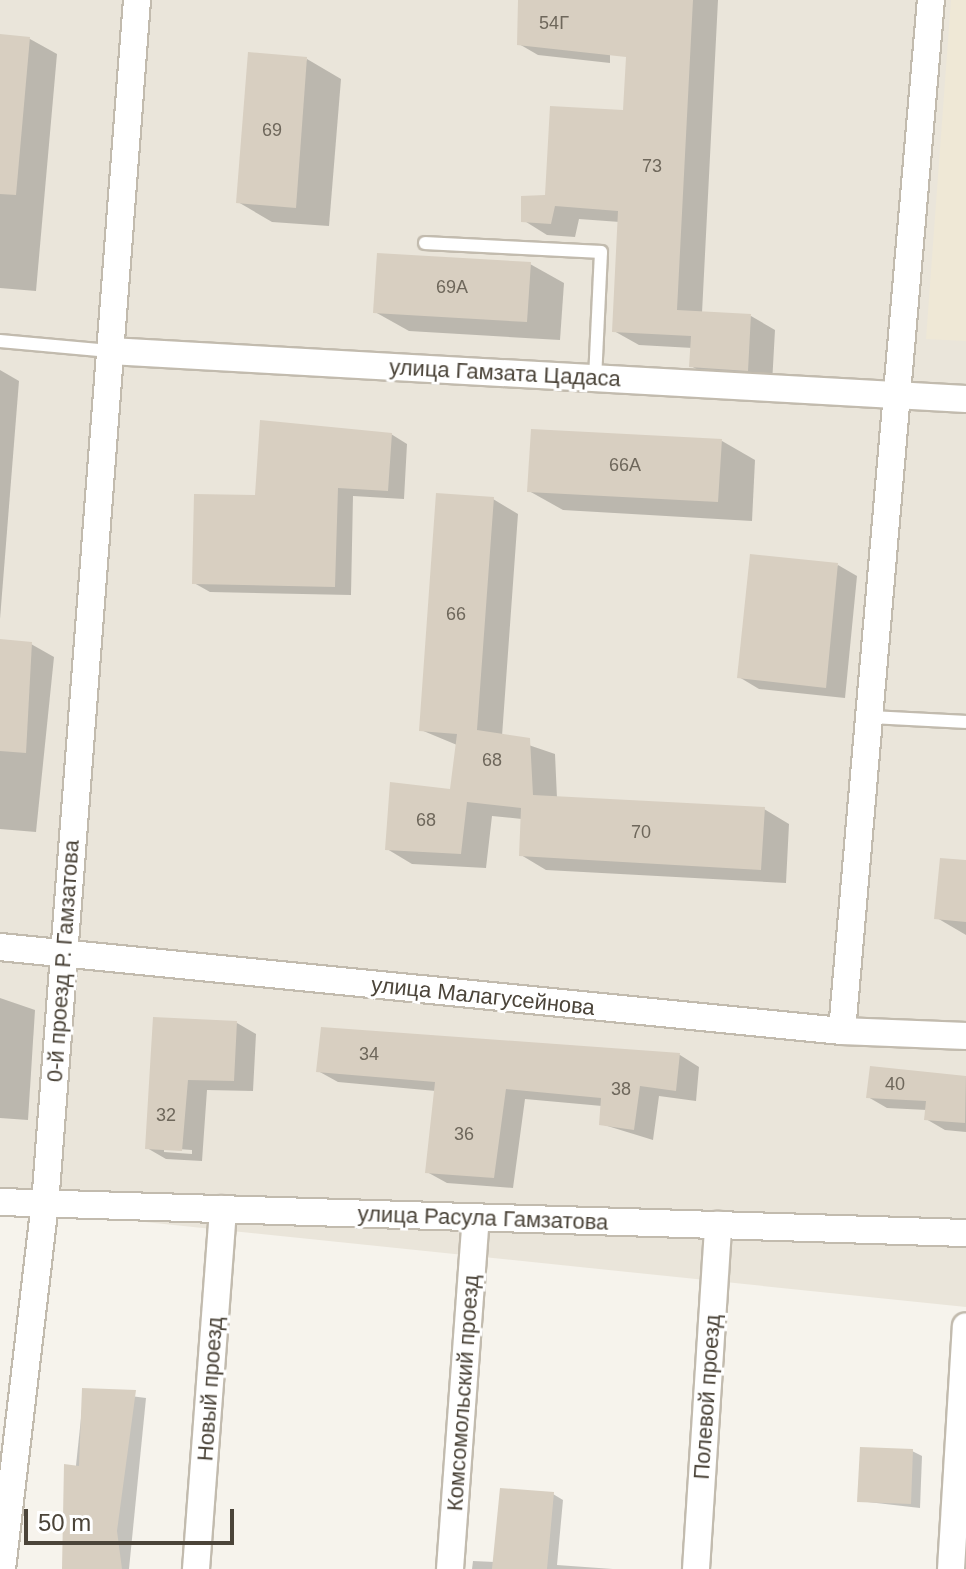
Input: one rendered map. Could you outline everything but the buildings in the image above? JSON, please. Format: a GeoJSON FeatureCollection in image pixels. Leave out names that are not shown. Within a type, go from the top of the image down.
{"type":"FeatureCollection","features":[{"type":"Feature","properties":{"kind":"street","name":"0-й проезд Р. Гамзатова"},"geometry":{"type":"LineString","coordinates":[[2,1569],[45,1204],[137,0]]}},
{"type":"Feature","properties":{"kind":"street"},"geometry":{"type":"LineString","coordinates":[[842,1031],[900,395],[931,0]]}},
{"type":"Feature","properties":{"kind":"street","name":"улица Гамзата Цадаса"},"geometry":{"type":"LineString","coordinates":[[110,351],[966,399]]}},
{"type":"Feature","properties":{"kind":"street","name":"улица Малагусейнова"},"geometry":{"type":"LineString","coordinates":[[0,947],[842,1031],[966,1036]]}},
{"type":"Feature","properties":{"kind":"street","name":"улица Расула Гамзатова"},"geometry":{"type":"LineString","coordinates":[[0,1202],[966,1233]]}},
{"type":"Feature","properties":{"kind":"street","name":"Новый проезд"},"geometry":{"type":"LineString","coordinates":[[196,1569],[223,1209]]}},
{"type":"Feature","properties":{"kind":"street","name":"Комсомольский проезд"},"geometry":{"type":"LineString","coordinates":[[450,1569],[476,1218]]}},
{"type":"Feature","properties":{"kind":"street","name":"Полевой проезд"},"geometry":{"type":"LineString","coordinates":[[696,1569],[718,1225]]}},
{"type":"Feature","properties":{"kind":"street"},"geometry":{"type":"LineString","coordinates":[[951,1569],[966,1326]]}},
{"type":"Feature","properties":{"kind":"lane"},"geometry":{"type":"LineString","coordinates":[[425,243],[601,252],[595,379]]}},
{"type":"Feature","properties":{"kind":"lane"},"geometry":{"type":"LineString","coordinates":[[0,341],[110,351]]}},
{"type":"Feature","properties":{"kind":"lane"},"geometry":{"type":"LineString","coordinates":[[872,717],[966,722]]}},
{"type":"Feature","properties":{"kind":"shaded area"},"geometry":{"type":"Polygon","coordinates":[[[0,0],[966,0],[966,1307],[0,1207],[0,0]]]}},
{"type":"Feature","properties":{"kind":"shaded area"},"geometry":{"type":"Polygon","coordinates":[[[951,0],[966,0],[966,341],[926,339],[951,0]]]}}]}
